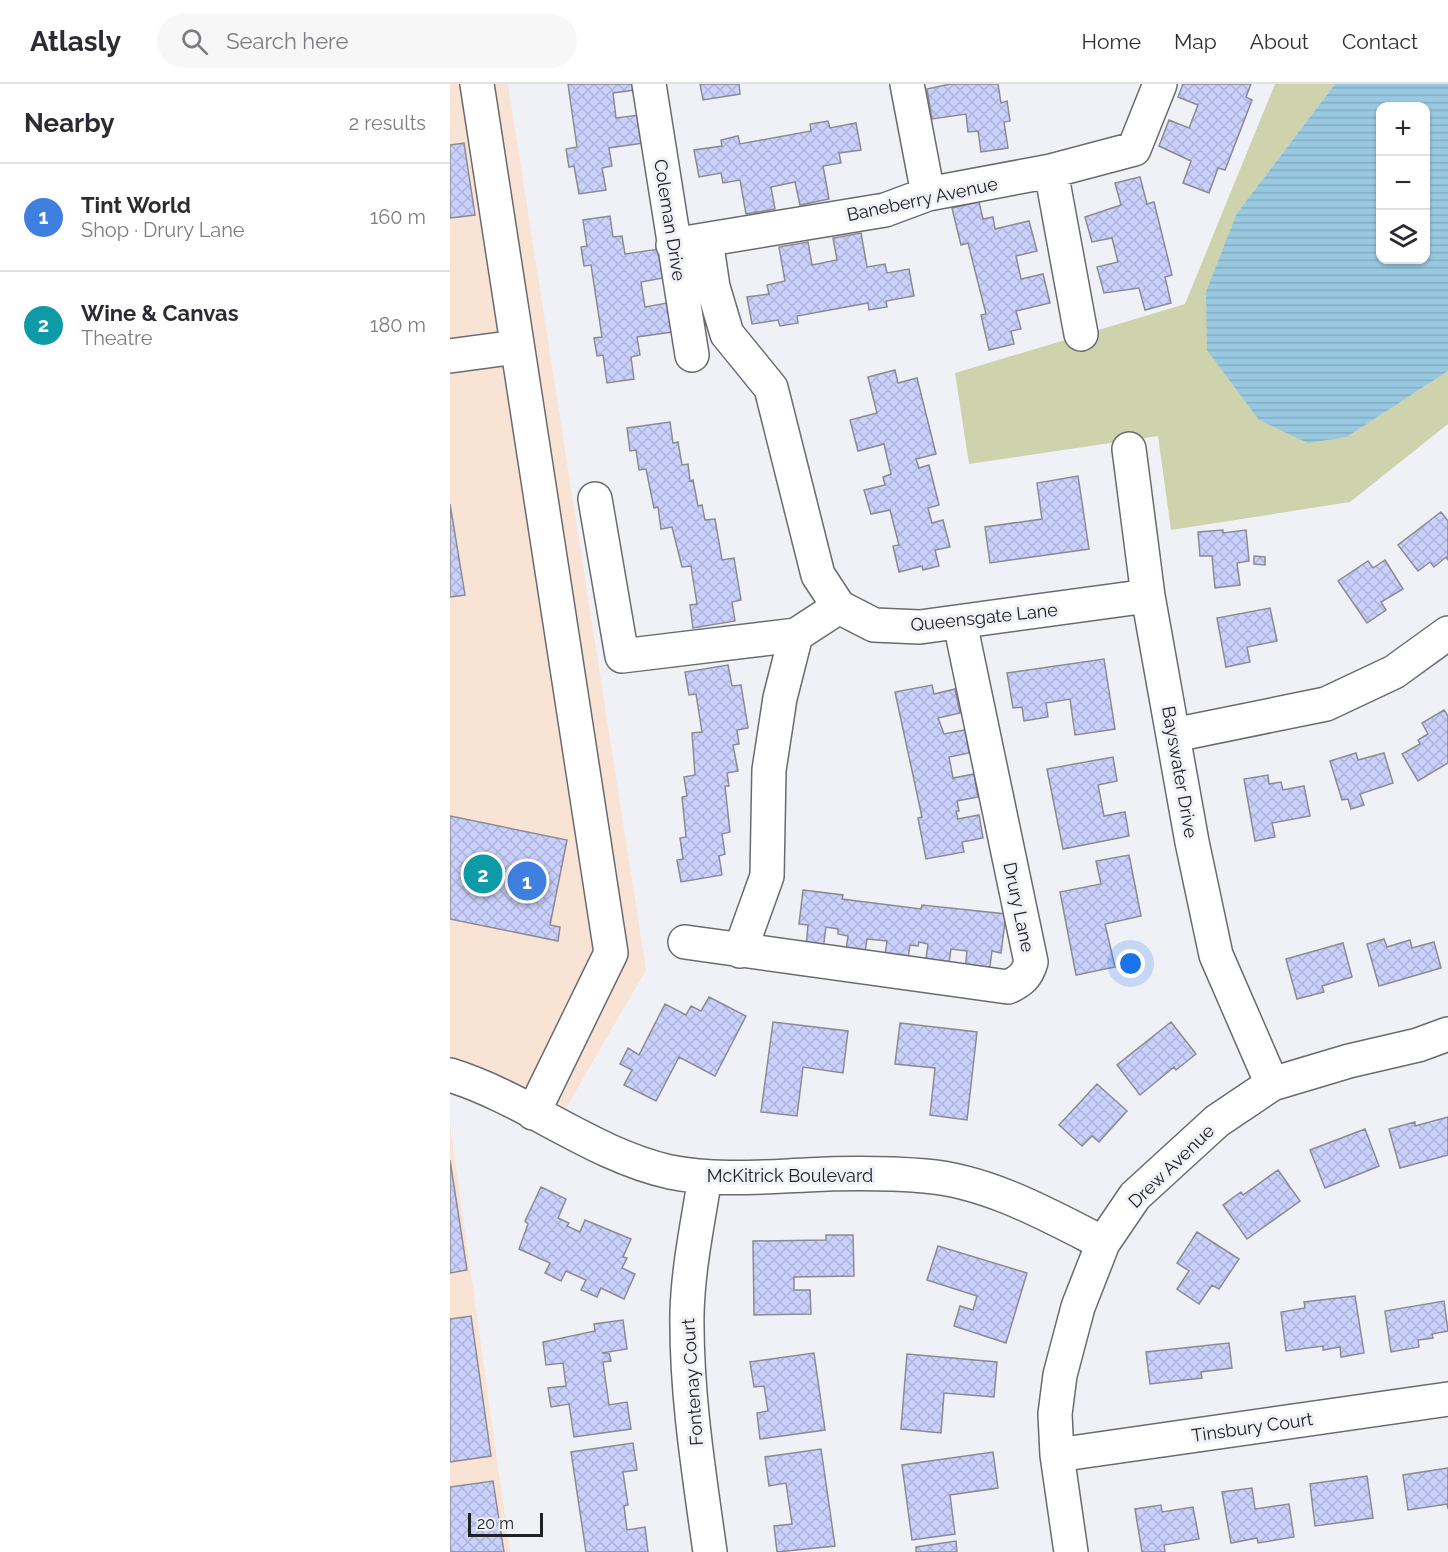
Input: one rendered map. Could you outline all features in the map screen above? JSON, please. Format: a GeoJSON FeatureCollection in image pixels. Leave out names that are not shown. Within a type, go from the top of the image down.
{"type":"FeatureCollection","features":[{"type":"Feature","properties":{"kind":"street"},"geometry":{"type":"LineString","coordinates":[[477,84],[611,953],[532,1113]]}},
{"type":"Feature","properties":{"kind":"street","name":"Coleman Drive"},"geometry":{"type":"LineString","coordinates":[[649,84],[692,355]]}},
{"type":"Feature","properties":{"kind":"street"},"geometry":{"type":"LineString","coordinates":[[907,84],[928,194]]}},
{"type":"Feature","properties":{"kind":"street","name":"Baneberry Avenue"},"geometry":{"type":"LineString","coordinates":[[673,245],[885,210],[928,194],[1052,171],[1134,149],[1160,84]]}},
{"type":"Feature","properties":{"kind":"street"},"geometry":{"type":"LineString","coordinates":[[1052,171],[1081,334]]}},
{"type":"Feature","properties":{"kind":"street","name":"Queensgate Lane"},"geometry":{"type":"LineString","coordinates":[[706,240],[713,287],[727,334],[771,388],[818,575],[839,607],[873,626],[920,627],[1148,596]]}},
{"type":"Feature","properties":{"kind":"street"},"geometry":{"type":"LineString","coordinates":[[450,356],[517,347]]}},
{"type":"Feature","properties":{"kind":"street","name":"Bayswater Drive"},"geometry":{"type":"LineString","coordinates":[[1129,449],[1148,596],[1192,842],[1216,955],[1272,1084]]}},
{"type":"Feature","properties":{"kind":"street"},"geometry":{"type":"LineString","coordinates":[[595,499],[622,656],[796,635],[839,607]]}},
{"type":"Feature","properties":{"kind":"street","name":"Drury Lane"},"geometry":{"type":"LineString","coordinates":[[685,942],[1008,987],[1019,982],[1027,973],[1030,962],[960,623]]}},
{"type":"Feature","properties":{"kind":"street"},"geometry":{"type":"LineString","coordinates":[[1174,735],[1326,704],[1394,672],[1448,633]]}},
{"type":"Feature","properties":{"kind":"street"},"geometry":{"type":"LineString","coordinates":[[740,951],[767,876],[769,770],[780,698],[796,635]]}},
{"type":"Feature","properties":{"kind":"street","name":"Drew Avenue"},"geometry":{"type":"LineString","coordinates":[[1071,1552],[1057,1455],[1055,1414],[1060,1375],[1077,1307],[1103,1243],[1135,1196],[1217,1121],[1272,1084],[1349,1061],[1418,1045],[1448,1034]]}},
{"type":"Feature","properties":{"kind":"street","name":"McKitrick Boulevard"},"geometry":{"type":"LineString","coordinates":[[450,1075],[492,1091],[610,1151],[669,1171],[705,1177],[864,1174],[927,1176],[987,1190],[1044,1213],[1103,1243]]}},
{"type":"Feature","properties":{"kind":"street","name":"Fontenay Court"},"geometry":{"type":"LineString","coordinates":[[705,1177],[690,1269],[687,1359],[691,1410],[710,1552]]}},
{"type":"Feature","properties":{"kind":"street","name":"Tinsbury Court"},"geometry":{"type":"LineString","coordinates":[[1057,1455],[1448,1399]]}},
{"type":"Feature","properties":{"kind":"shaded area"},"geometry":{"type":"Polygon","coordinates":[[[450,84],[508,84],[646,970],[556,1125],[450,1075],[450,84]]]}},
{"type":"Feature","properties":{"kind":"shaded area"},"geometry":{"type":"Polygon","coordinates":[[[450,1125],[510,1552],[450,1552],[450,1125]]]}},
{"type":"Feature","properties":{"kind":"green space"},"geometry":{"type":"Polygon","coordinates":[[[1275,84],[1335,84],[1237,213],[1347,437],[1448,371],[1448,424],[1350,502],[1171,530],[1158,436],[969,464],[955,373],[1185,304],[1275,84]]]}},
{"type":"Feature","properties":{"kind":"water"},"geometry":{"type":"Polygon","coordinates":[[[1335,84],[1448,84],[1448,371],[1347,437],[1308,443],[1259,420],[1207,350],[1206,292],[1237,213],[1335,84]]]}},
{"type":"Feature","properties":{"kind":"building"},"geometry":{"type":"Polygon","coordinates":[[[568,84],[634,84],[635,90],[613,93],[616,118],[639,115],[643,143],[609,148],[612,166],[602,168],[606,190],[579,194],[574,166],[569,167],[566,149],[577,147],[568,84]]]}},
{"type":"Feature","properties":{"kind":"building"},"geometry":{"type":"Polygon","coordinates":[[[700,84],[739,84],[740,94],[703,100],[700,84]]]}},
{"type":"Feature","properties":{"kind":"building"},"geometry":{"type":"Polygon","coordinates":[[[950,84],[998,84],[1001,103],[1007,101],[1010,121],[1004,122],[1008,148],[981,152],[978,131],[968,132],[966,114],[932,119],[927,89],[950,84]]]}},
{"type":"Feature","properties":{"kind":"building"},"geometry":{"type":"Polygon","coordinates":[[[1183,84],[1251,84],[1246,97],[1252,100],[1225,170],[1218,168],[1209,193],[1183,183],[1191,161],[1159,146],[1169,120],[1189,128],[1198,105],[1178,97],[1183,84]]]}},
{"type":"Feature","properties":{"kind":"building"},"geometry":{"type":"Polygon","coordinates":[[[828,121],[830,128],[856,123],[861,150],[839,153],[841,163],[823,166],[829,199],[800,205],[795,182],[771,187],[775,209],[746,214],[740,180],[723,183],[721,173],[699,177],[694,150],[722,146],[721,140],[738,136],[740,144],[811,131],[810,124],[828,121]]]}},
{"type":"Feature","properties":{"kind":"building"},"geometry":{"type":"Polygon","coordinates":[[[464,143],[475,215],[450,218],[450,145],[464,143]]]}},
{"type":"Feature","properties":{"kind":"building"},"geometry":{"type":"Polygon","coordinates":[[[1140,177],[1147,204],[1154,202],[1172,275],[1165,277],[1171,303],[1145,310],[1139,288],[1104,293],[1097,267],[1118,262],[1112,238],[1092,242],[1085,217],[1121,205],[1115,183],[1140,177]]]}},
{"type":"Feature","properties":{"kind":"building"},"geometry":{"type":"Polygon","coordinates":[[[979,202],[983,219],[993,217],[995,229],[1029,221],[1037,251],[1016,256],[1021,279],[1043,274],[1050,303],[1016,311],[1021,329],[1011,331],[1014,344],[989,350],[981,315],[986,314],[968,243],[961,245],[952,208],[979,202]]]}},
{"type":"Feature","properties":{"kind":"building"},"geometry":{"type":"Polygon","coordinates":[[[610,216],[613,237],[622,236],[625,254],[659,249],[663,278],[641,282],[645,307],[667,303],[672,332],[637,337],[640,355],[631,357],[634,379],[607,383],[603,355],[597,356],[594,338],[602,337],[591,265],[584,266],[581,247],[587,246],[583,220],[610,216]]]}},
{"type":"Feature","properties":{"kind":"building"},"geometry":{"type":"Polygon","coordinates":[[[861,233],[867,267],[885,264],[887,273],[909,269],[914,296],[886,301],[887,307],[869,310],[868,303],[797,316],[798,323],[780,326],[778,320],[752,324],[747,297],[769,294],[767,285],[785,281],[779,247],[808,242],[812,265],[837,260],[833,238],[861,233]]]}},
{"type":"Feature","properties":{"kind":"building"},"geometry":{"type":"Polygon","coordinates":[[[895,370],[898,383],[917,378],[936,454],[916,459],[919,468],[929,465],[939,505],[928,508],[932,523],[943,520],[950,547],[935,550],[939,566],[923,570],[922,566],[899,572],[893,546],[899,545],[890,510],[871,514],[864,490],[885,485],[883,477],[891,474],[884,444],[858,451],[850,420],[877,413],[868,377],[895,370]]]}},
{"type":"Feature","properties":{"kind":"building"},"geometry":{"type":"Polygon","coordinates":[[[670,422],[673,443],[678,442],[682,465],[688,464],[690,481],[693,480],[698,506],[702,505],[705,520],[715,519],[722,560],[734,558],[741,600],[732,602],[735,621],[693,628],[690,605],[697,604],[691,566],[682,567],[672,527],[661,529],[658,507],[654,508],[646,469],[639,470],[636,450],[630,451],[627,428],[670,422]]]}},
{"type":"Feature","properties":{"kind":"building"},"geometry":{"type":"Polygon","coordinates":[[[1078,476],[1089,549],[990,563],[985,527],[1042,519],[1037,483],[1078,476]]]}},
{"type":"Feature","properties":{"kind":"building"},"geometry":{"type":"Polygon","coordinates":[[[450,504],[465,595],[450,597],[450,504]]]}},
{"type":"Feature","properties":{"kind":"building"},"geometry":{"type":"Polygon","coordinates":[[[1441,512],[1448,521],[1448,560],[1446,557],[1434,567],[1430,562],[1418,571],[1398,545],[1441,512]]]}},
{"type":"Feature","properties":{"kind":"building"},"geometry":{"type":"Polygon","coordinates":[[[1223,530],[1223,533],[1246,530],[1249,561],[1237,563],[1240,585],[1215,588],[1212,556],[1200,556],[1198,532],[1223,530]]]}},
{"type":"Feature","properties":{"kind":"building"},"geometry":{"type":"Polygon","coordinates":[[[1254,556],[1265,557],[1265,565],[1254,564],[1254,556]]]}},
{"type":"Feature","properties":{"kind":"building"},"geometry":{"type":"Polygon","coordinates":[[[1385,560],[1403,589],[1381,602],[1386,610],[1367,623],[1338,581],[1368,561],[1373,568],[1385,560]]]}},
{"type":"Feature","properties":{"kind":"building"},"geometry":{"type":"Polygon","coordinates":[[[1270,608],[1277,641],[1247,647],[1250,662],[1226,667],[1217,618],[1270,608]]]}},
{"type":"Feature","properties":{"kind":"building"},"geometry":{"type":"Polygon","coordinates":[[[1104,659],[1115,729],[1075,735],[1070,699],[1046,703],[1048,717],[1024,721],[1022,707],[1013,708],[1007,673],[1104,659]]]}},
{"type":"Feature","properties":{"kind":"building"},"geometry":{"type":"Polygon","coordinates":[[[728,665],[732,686],[741,685],[748,728],[737,730],[739,744],[733,745],[738,771],[727,773],[729,786],[725,786],[730,832],[722,834],[725,854],[719,856],[722,875],[681,882],[677,860],[683,859],[680,838],[686,837],[682,797],[687,796],[684,777],[695,775],[692,733],[702,732],[696,694],[689,695],[685,672],[728,665]]]}},
{"type":"Feature","properties":{"kind":"building"},"geometry":{"type":"Polygon","coordinates":[[[932,685],[934,694],[955,689],[960,713],[938,718],[944,734],[965,730],[969,753],[949,757],[953,778],[974,774],[978,797],[957,801],[959,811],[956,811],[958,819],[979,815],[983,838],[962,842],[964,852],[926,859],[918,818],[922,817],[895,692],[932,685]]]}},
{"type":"Feature","properties":{"kind":"building"},"geometry":{"type":"Polygon","coordinates":[[[1444,710],[1448,716],[1448,763],[1418,781],[1402,754],[1420,744],[1418,740],[1428,734],[1422,723],[1444,710]]]}},
{"type":"Feature","properties":{"kind":"building"},"geometry":{"type":"Polygon","coordinates":[[[1356,753],[1358,760],[1384,753],[1393,783],[1360,794],[1364,805],[1351,809],[1348,799],[1342,800],[1330,761],[1356,753]]]}},
{"type":"Feature","properties":{"kind":"building"},"geometry":{"type":"Polygon","coordinates":[[[1113,757],[1117,781],[1098,785],[1104,816],[1125,812],[1129,836],[1063,849],[1047,769],[1113,757]]]}},
{"type":"Feature","properties":{"kind":"building"},"geometry":{"type":"Polygon","coordinates":[[[1268,775],[1269,784],[1281,782],[1283,790],[1304,786],[1310,816],[1272,823],[1275,837],[1255,841],[1244,779],[1268,775]]]}},
{"type":"Feature","properties":{"kind":"building"},"geometry":{"type":"Polygon","coordinates":[[[450,816],[567,840],[550,925],[560,927],[558,941],[450,919],[450,816]]]}},
{"type":"Feature","properties":{"kind":"building"},"geometry":{"type":"Polygon","coordinates":[[[1129,855],[1141,916],[1105,924],[1115,967],[1076,975],[1060,892],[1101,884],[1096,861],[1129,855]]]}},
{"type":"Feature","properties":{"kind":"building"},"geometry":{"type":"Polygon","coordinates":[[[803,890],[843,895],[842,899],[921,909],[922,905],[1006,914],[1001,953],[992,951],[989,973],[965,970],[967,951],[951,949],[948,970],[925,966],[928,944],[919,942],[918,946],[910,945],[907,966],[884,963],[887,941],[867,939],[864,959],[845,957],[848,936],[838,934],[838,929],[826,927],[823,950],[806,948],[808,925],[799,924],[803,890]]]}},
{"type":"Feature","properties":{"kind":"building"},"geometry":{"type":"Polygon","coordinates":[[[1384,939],[1387,947],[1410,940],[1412,948],[1434,942],[1441,968],[1379,986],[1367,944],[1384,939]]]}},
{"type":"Feature","properties":{"kind":"building"},"geometry":{"type":"Polygon","coordinates":[[[1343,943],[1352,977],[1322,986],[1324,992],[1297,999],[1286,959],[1343,943]]]}},
{"type":"Feature","properties":{"kind":"building"},"geometry":{"type":"Polygon","coordinates":[[[709,997],[746,1016],[715,1076],[679,1057],[656,1101],[624,1085],[632,1070],[620,1064],[628,1048],[639,1055],[665,1004],[686,1015],[691,1006],[701,1011],[709,997]]]}},
{"type":"Feature","properties":{"kind":"building"},"geometry":{"type":"Polygon","coordinates":[[[773,1022],[848,1031],[843,1073],[803,1067],[797,1116],[761,1112],[773,1022]]]}},
{"type":"Feature","properties":{"kind":"building"},"geometry":{"type":"Polygon","coordinates":[[[1171,1022],[1196,1054],[1176,1070],[1174,1067],[1140,1095],[1117,1065],[1171,1022]]]}},
{"type":"Feature","properties":{"kind":"building"},"geometry":{"type":"Polygon","coordinates":[[[900,1023],[977,1032],[967,1120],[930,1115],[935,1068],[895,1064],[900,1023]]]}},
{"type":"Feature","properties":{"kind":"building"},"geometry":{"type":"Polygon","coordinates":[[[1097,1084],[1127,1111],[1099,1142],[1092,1136],[1082,1146],[1059,1125],[1097,1084]]]}},
{"type":"Feature","properties":{"kind":"building"},"geometry":{"type":"Polygon","coordinates":[[[1448,1117],[1448,1155],[1400,1168],[1389,1129],[1415,1122],[1415,1126],[1448,1117]]]}},
{"type":"Feature","properties":{"kind":"building"},"geometry":{"type":"Polygon","coordinates":[[[1365,1129],[1379,1166],[1325,1188],[1310,1150],[1365,1129]]]}},
{"type":"Feature","properties":{"kind":"building"},"geometry":{"type":"Polygon","coordinates":[[[450,1160],[467,1270],[450,1273],[450,1160]]]}},
{"type":"Feature","properties":{"kind":"building"},"geometry":{"type":"Polygon","coordinates":[[[1278,1170],[1300,1201],[1247,1239],[1223,1205],[1241,1192],[1243,1195],[1278,1170]]]}},
{"type":"Feature","properties":{"kind":"building"},"geometry":{"type":"Polygon","coordinates":[[[541,1187],[566,1199],[558,1218],[569,1223],[567,1226],[580,1232],[585,1220],[631,1239],[623,1257],[627,1258],[622,1268],[635,1274],[624,1299],[601,1288],[597,1297],[581,1290],[586,1280],[566,1271],[561,1281],[545,1273],[550,1263],[519,1249],[528,1224],[525,1221],[541,1187]]]}},
{"type":"Feature","properties":{"kind":"building"},"geometry":{"type":"Polygon","coordinates":[[[1197,1232],[1239,1259],[1219,1289],[1212,1285],[1199,1304],[1177,1289],[1189,1271],[1177,1263],[1197,1232]]]}},
{"type":"Feature","properties":{"kind":"building"},"geometry":{"type":"Polygon","coordinates":[[[826,1235],[853,1235],[854,1276],[794,1277],[794,1290],[810,1290],[811,1314],[754,1315],[753,1241],[826,1240],[826,1235]]]}},
{"type":"Feature","properties":{"kind":"building"},"geometry":{"type":"Polygon","coordinates":[[[938,1246],[1027,1273],[1006,1343],[954,1326],[960,1306],[973,1310],[977,1296],[927,1280],[938,1246]]]}},
{"type":"Feature","properties":{"kind":"building"},"geometry":{"type":"Polygon","coordinates":[[[1355,1296],[1364,1353],[1341,1357],[1340,1347],[1323,1350],[1323,1346],[1286,1351],[1281,1312],[1305,1308],[1304,1302],[1355,1296]]]}},
{"type":"Feature","properties":{"kind":"building"},"geometry":{"type":"Polygon","coordinates":[[[1444,1301],[1448,1331],[1432,1334],[1433,1338],[1418,1340],[1419,1347],[1391,1352],[1385,1311],[1444,1301]]]}},
{"type":"Feature","properties":{"kind":"building"},"geometry":{"type":"Polygon","coordinates":[[[471,1316],[491,1456],[450,1462],[450,1319],[471,1316]]]}},
{"type":"Feature","properties":{"kind":"building"},"geometry":{"type":"Polygon","coordinates":[[[623,1320],[627,1349],[602,1353],[609,1353],[611,1361],[603,1362],[609,1405],[627,1402],[631,1429],[574,1437],[569,1404],[551,1407],[548,1388],[566,1386],[563,1363],[546,1365],[543,1342],[595,1331],[594,1324],[623,1320]]]}},
{"type":"Feature","properties":{"kind":"building"},"geometry":{"type":"Polygon","coordinates":[[[1229,1343],[1232,1368],[1201,1372],[1202,1378],[1150,1384],[1146,1352],[1229,1343]]]}},
{"type":"Feature","properties":{"kind":"building"},"geometry":{"type":"Polygon","coordinates":[[[814,1353],[825,1430],[760,1439],[757,1413],[768,1411],[764,1386],[754,1387],[750,1362],[814,1353]]]}},
{"type":"Feature","properties":{"kind":"building"},"geometry":{"type":"Polygon","coordinates":[[[907,1354],[997,1362],[994,1397],[944,1393],[941,1433],[901,1429],[907,1354]]]}},
{"type":"Feature","properties":{"kind":"building"},"geometry":{"type":"Polygon","coordinates":[[[633,1443],[637,1470],[623,1472],[628,1505],[624,1506],[627,1530],[645,1527],[648,1552],[586,1552],[571,1452],[633,1443]]]}},
{"type":"Feature","properties":{"kind":"building"},"geometry":{"type":"Polygon","coordinates":[[[821,1449],[835,1546],[777,1552],[774,1526],[792,1524],[786,1483],[769,1486],[765,1457],[821,1449]]]}},
{"type":"Feature","properties":{"kind":"building"},"geometry":{"type":"Polygon","coordinates":[[[993,1452],[998,1488],[950,1495],[955,1534],[912,1540],[902,1465],[993,1452]]]}},
{"type":"Feature","properties":{"kind":"building"},"geometry":{"type":"Polygon","coordinates":[[[1448,1468],[1448,1509],[1447,1504],[1408,1510],[1403,1475],[1448,1468]]]}},
{"type":"Feature","properties":{"kind":"building"},"geometry":{"type":"Polygon","coordinates":[[[1367,1476],[1373,1518],[1315,1526],[1310,1484],[1367,1476]]]}},
{"type":"Feature","properties":{"kind":"building"},"geometry":{"type":"Polygon","coordinates":[[[493,1481],[504,1552],[450,1552],[450,1487],[493,1481]]]}},
{"type":"Feature","properties":{"kind":"building"},"geometry":{"type":"Polygon","coordinates":[[[1252,1488],[1255,1509],[1289,1504],[1294,1537],[1258,1543],[1257,1538],[1231,1543],[1222,1492],[1252,1488]]]}},
{"type":"Feature","properties":{"kind":"building"},"geometry":{"type":"Polygon","coordinates":[[[1161,1505],[1162,1512],[1193,1507],[1199,1539],[1164,1545],[1165,1552],[1142,1552],[1135,1509],[1161,1505]]]}},
{"type":"Feature","properties":{"kind":"building"},"geometry":{"type":"Polygon","coordinates":[[[956,1541],[957,1552],[916,1552],[916,1547],[956,1541]]]}},
{"type":"Feature","properties":{"kind":"place","name":"Wine & Canvas"},"geometry":{"type":"Point","coordinates":[483,874]}},
{"type":"Feature","properties":{"kind":"place","name":"Tint World"},"geometry":{"type":"Point","coordinates":[527,881]}}]}
